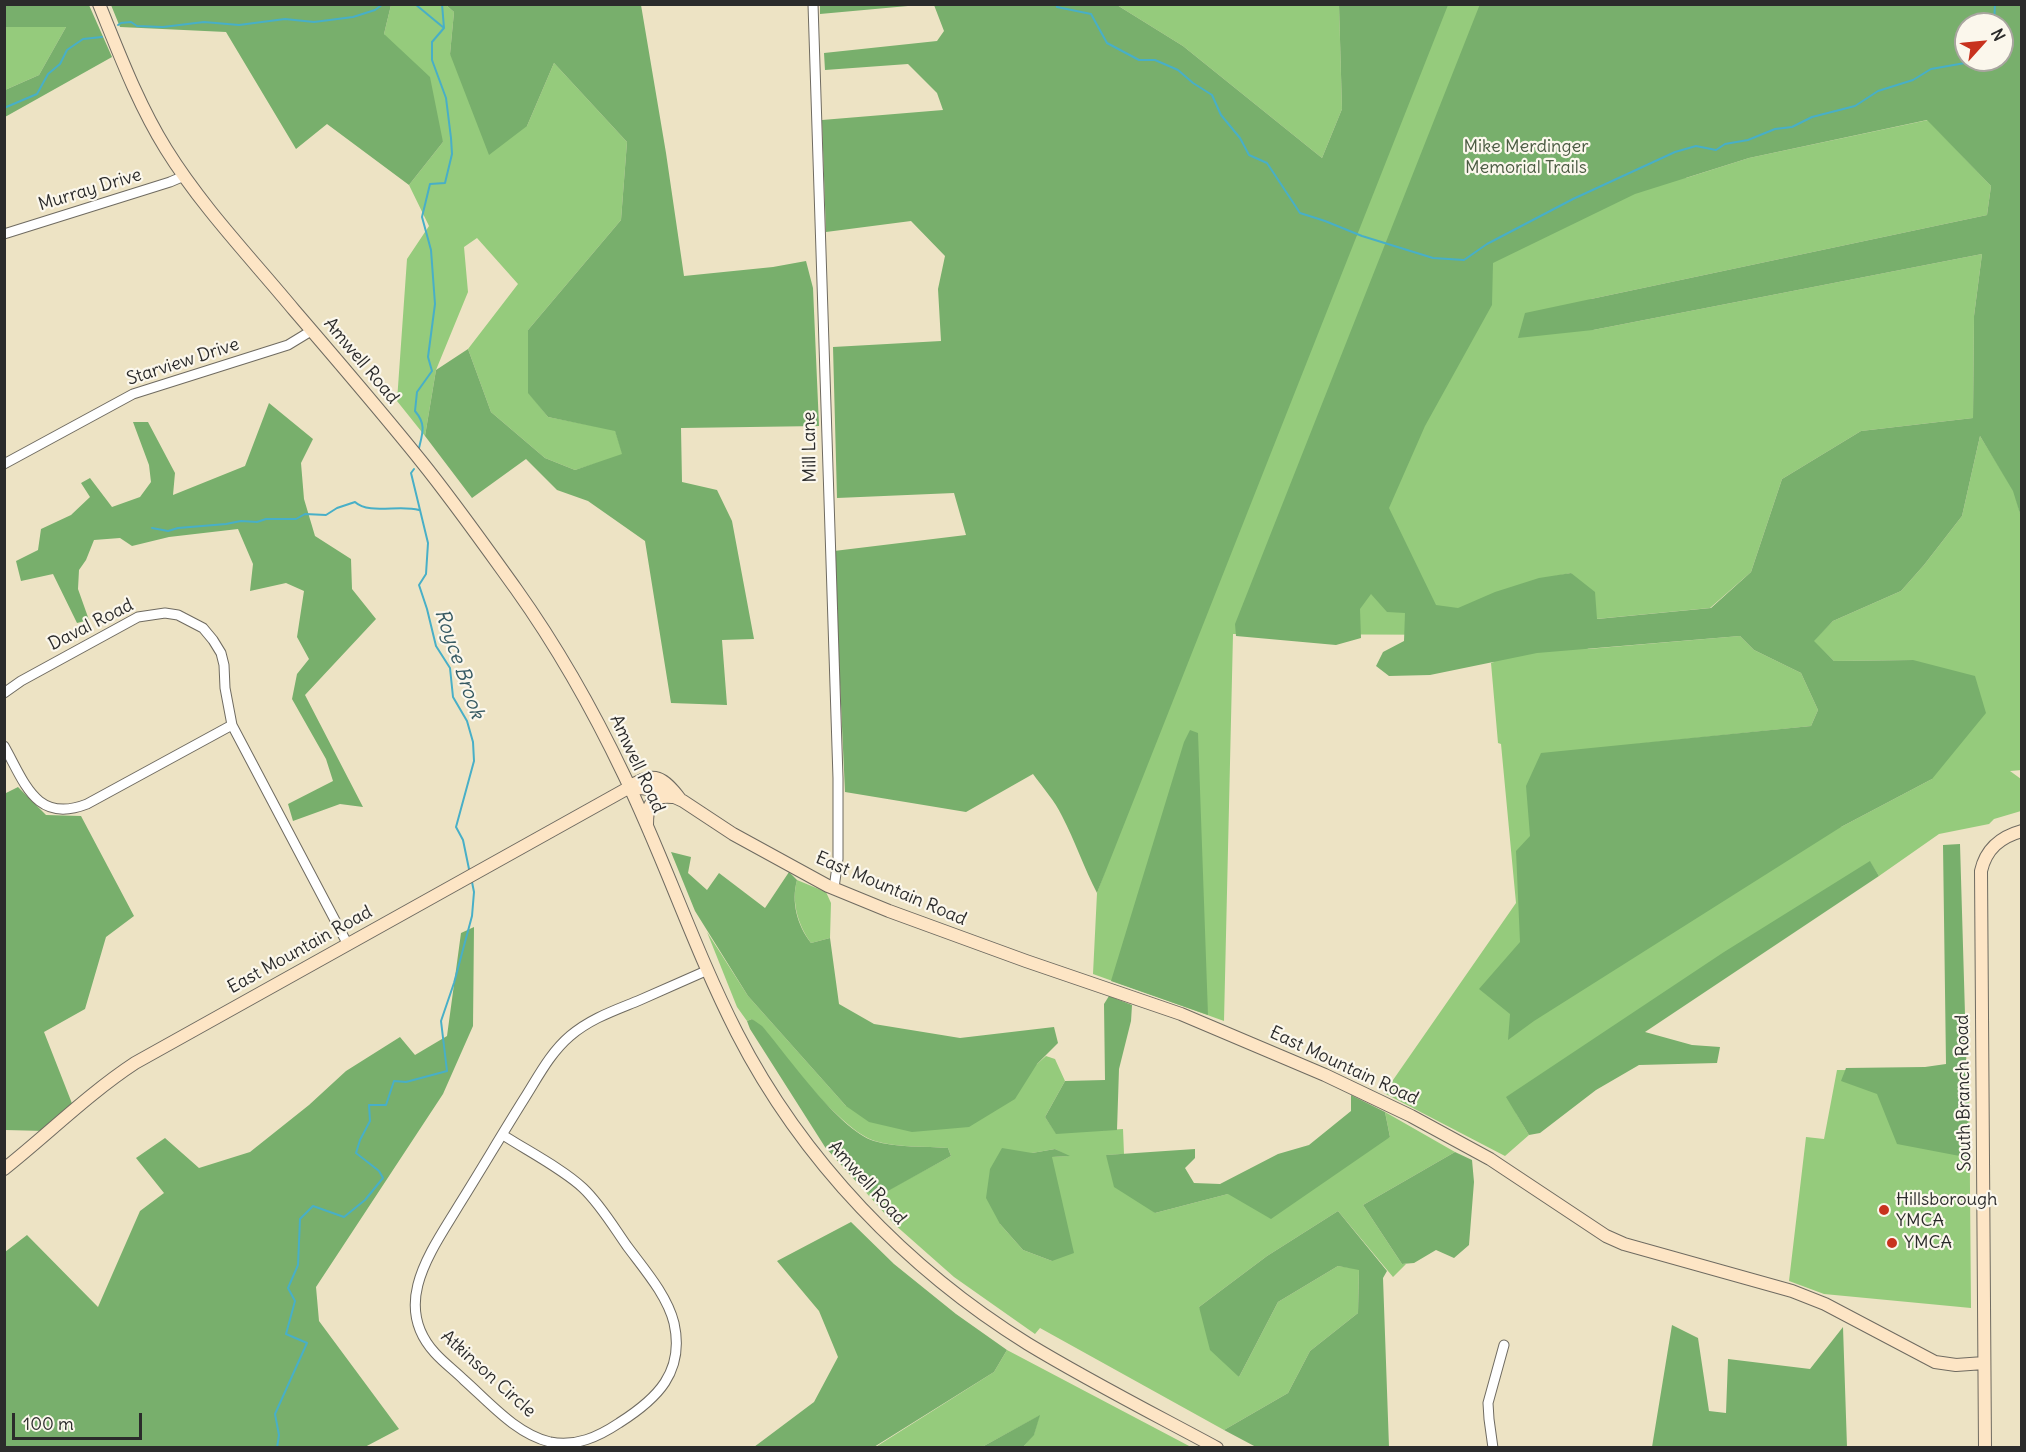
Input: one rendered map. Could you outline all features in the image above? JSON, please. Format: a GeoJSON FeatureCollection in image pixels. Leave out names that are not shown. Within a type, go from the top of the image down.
{"type":"FeatureCollection","features":[{"type":"Feature","properties":{"kind":"street","name":"Amwell Road"},"geometry":{"type":"LineString","coordinates":[[99,4],[145,111],[184,176],[423,463],[513,585],[558,652],[580,689],[630,787],[739,1037],[784,1110],[838,1182],[904,1250],[970,1304],[1026,1342],[1084,1376],[1217,1448]]}},
{"type":"Feature","properties":{"kind":"street","name":"Mill Lane"},"geometry":{"type":"LineString","coordinates":[[813,4],[838,778],[837,860],[834,888]]}},
{"type":"Feature","properties":{"kind":"street","name":"Murray Drive"},"geometry":{"type":"LineString","coordinates":[[4,234],[184,176]]}},
{"type":"Feature","properties":{"kind":"street","name":"Starview Drive"},"geometry":{"type":"LineString","coordinates":[[4,464],[133,394],[288,345],[312,331]]}},
{"type":"Feature","properties":{"kind":"street","name":"Daval Road"},"geometry":{"type":"LineString","coordinates":[[4,693],[21,681],[138,617],[165,613],[178,615],[203,628],[213,640],[225,664],[225,688],[232,725],[347,943]]}},
{"type":"Feature","properties":{"kind":"street"},"geometry":{"type":"LineString","coordinates":[[4,746],[35,798],[46,807],[72,810],[232,725]]}},
{"type":"Feature","properties":{"kind":"street","name":"East Mountain Road"},"geometry":{"type":"LineString","coordinates":[[4,1169],[40,1141],[104,1084],[127,1069],[641,779],[656,777],[668,783],[677,799],[734,834],[834,888],[960,938],[1181,1014],[1294,1060],[1490,1158],[1606,1236],[1624,1244],[1800,1294],[1825,1304],[1935,1362],[1956,1365],[1984,1363]]}},
{"type":"Feature","properties":{"kind":"street"},"geometry":{"type":"LineString","coordinates":[[648,829],[649,806],[657,798],[677,799]]}},
{"type":"Feature","properties":{"kind":"street","name":"South Branch Road"},"geometry":{"type":"LineString","coordinates":[[1985,1448],[1981,871],[1983,861],[1994,844],[2004,837],[2022,831]]}},
{"type":"Feature","properties":{"kind":"street","name":"Atkinson Circle"},"geometry":{"type":"LineString","coordinates":[[503,1134],[581,1186],[596,1202],[664,1299],[673,1320],[676,1347],[674,1360],[662,1388],[644,1407],[600,1435],[582,1442],[550,1442],[522,1429],[434,1352],[417,1317],[415,1300],[420,1272],[428,1257],[503,1134],[549,1060],[570,1036],[606,1014],[708,970]]}},
{"type":"Feature","properties":{"kind":"street"},"geometry":{"type":"LineString","coordinates":[[1493,1448],[1488,1403],[1504,1345]]}},
{"type":"Feature","properties":{"kind":"green space"},"geometry":{"type":"Polygon","coordinates":[[[5,4],[89,5],[112,57],[5,117],[5,90],[39,75],[66,27],[5,27],[5,4]]]}},
{"type":"Feature","properties":{"kind":"green space"},"geometry":{"type":"Polygon","coordinates":[[[820,4],[919,4],[919,5],[820,14],[820,4]]]}},
{"type":"Feature","properties":{"kind":"green space","name":"Mike Merdinger Memorial Trails"},"geometry":{"type":"Polygon","coordinates":[[[1480,4],[2022,5],[2021,517],[2013,491],[1980,436],[1962,516],[1924,565],[1901,591],[1833,621],[1814,641],[1834,661],[1913,660],[1975,676],[1986,713],[1932,779],[1841,827],[1534,1021],[1508,1040],[1510,1014],[1479,989],[1520,942],[1516,851],[1530,836],[1526,786],[1541,753],[1811,726],[1818,710],[1801,673],[1754,650],[1740,636],[1537,653],[1430,675],[1389,676],[1376,666],[1383,652],[1404,641],[1405,613],[1387,612],[1371,594],[1360,609],[1361,638],[1336,645],[1236,636],[1235,624],[1480,4]],[[1927,120],[1749,158],[1635,194],[1493,263],[1492,305],[1425,426],[1389,508],[1436,605],[1458,608],[1495,592],[1539,578],[1571,573],[1595,592],[1597,619],[1711,608],[1751,572],[1782,479],[1861,431],[1973,418],[1974,316],[1982,254],[1593,330],[1518,338],[1525,313],[1987,215],[1991,186],[1927,120]]]}},
{"type":"Feature","properties":{"kind":"green space"},"geometry":{"type":"Polygon","coordinates":[[[111,5],[391,5],[384,34],[430,77],[443,142],[409,185],[327,124],[296,149],[226,32],[120,27],[111,5]]]}},
{"type":"Feature","properties":{"kind":"green space"},"geometry":{"type":"Polygon","coordinates":[[[391,5],[446,5],[454,12],[450,54],[527,126],[554,63],[627,142],[621,220],[528,330],[529,393],[548,417],[615,430],[623,455],[575,470],[545,458],[491,412],[468,349],[518,284],[477,238],[464,247],[468,292],[436,370],[425,436],[397,401],[407,259],[429,226],[409,185],[443,142],[384,34],[391,5]]]}},
{"type":"Feature","properties":{"kind":"green space"},"geometry":{"type":"Polygon","coordinates":[[[446,5],[641,5],[684,276],[773,267],[806,261],[813,288],[819,426],[681,428],[682,482],[717,490],[732,521],[754,639],[722,640],[727,705],[671,703],[645,541],[588,501],[557,490],[526,459],[472,498],[425,436],[436,370],[468,349],[491,412],[545,458],[575,470],[622,454],[615,431],[548,417],[528,393],[528,330],[621,220],[627,142],[554,63],[527,126],[489,155],[450,54],[454,12],[446,5]]]}},
{"type":"Feature","properties":{"kind":"green space"},"geometry":{"type":"Polygon","coordinates":[[[934,5],[1117,5],[1183,46],[1322,158],[1342,109],[1339,5],[1448,5],[1097,893],[1059,810],[1033,774],[966,812],[845,792],[834,551],[966,535],[954,493],[837,498],[833,347],[941,341],[938,289],[945,256],[911,221],[826,232],[822,120],[943,110],[937,93],[908,64],[825,70],[824,53],[937,41],[944,31],[934,5]]]}},
{"type":"Feature","properties":{"kind":"green space"},"geometry":{"type":"Polygon","coordinates":[[[1117,5],[1339,5],[1342,109],[1322,158],[1183,46],[1117,5]]]}},
{"type":"Feature","properties":{"kind":"green space","name":"Mike Merdinger Memorial Trails"},"geometry":{"type":"Polygon","coordinates":[[[1420,5],[1724,5],[1686,178],[1749,158],[1928,120],[1991,186],[1987,215],[1591,299],[1593,330],[1982,254],[1974,316],[1973,418],[1861,431],[1782,479],[1751,572],[1710,608],[1596,619],[1571,573],[1536,580],[1588,649],[1740,636],[1754,650],[1801,673],[1818,710],[1811,726],[1637,744],[1841,827],[1932,779],[1913,660],[1834,661],[1813,641],[1833,621],[1901,591],[1924,565],[1962,516],[1980,436],[2014,491],[2021,517],[2022,770],[2010,771],[2021,779],[2021,811],[1994,819],[1989,824],[1939,834],[1879,876],[1870,862],[1740,943],[1516,1113],[1529,1135],[1505,1156],[1384,1093],[1516,903],[1501,744],[1498,743],[1491,663],[1494,662],[1491,635],[1233,634],[1224,1021],[1093,974],[1097,893],[1420,5]]]}},
{"type":"Feature","properties":{"kind":"green space"},"geometry":{"type":"Polygon","coordinates":[[[5,27],[66,27],[39,75],[5,90],[5,27]]]}},
{"type":"Feature","properties":{"kind":"green space"},"geometry":{"type":"Polygon","coordinates":[[[269,403],[313,439],[301,463],[304,499],[315,536],[351,559],[352,589],[376,619],[305,695],[363,807],[340,804],[293,821],[288,804],[333,781],[326,759],[292,699],[297,674],[309,659],[297,637],[304,591],[286,583],[250,591],[253,564],[238,529],[169,537],[132,546],[120,538],[94,540],[79,570],[78,589],[89,620],[77,623],[53,574],[21,581],[16,561],[38,550],[41,529],[71,515],[90,497],[81,483],[90,478],[112,507],[140,497],[151,482],[149,465],[133,422],[148,422],[175,473],[173,495],[245,466],[269,403]]]}},
{"type":"Feature","properties":{"kind":"green space"},"geometry":{"type":"Polygon","coordinates":[[[1190,730],[1198,733],[1208,1015],[1111,981],[1184,742],[1190,730]]]}},
{"type":"Feature","properties":{"kind":"green space"},"geometry":{"type":"Polygon","coordinates":[[[18,787],[46,815],[81,816],[134,916],[106,937],[85,1009],[44,1032],[73,1106],[46,1131],[5,1130],[4,794],[18,787]]]}},
{"type":"Feature","properties":{"kind":"green space"},"geometry":{"type":"Polygon","coordinates":[[[1960,844],[1969,1151],[1965,1157],[1897,1144],[1877,1094],[1841,1081],[1846,1068],[1925,1067],[1946,1064],[1943,845],[1960,844]]]}},
{"type":"Feature","properties":{"kind":"green space"},"geometry":{"type":"Polygon","coordinates":[[[671,852],[691,857],[688,873],[707,890],[719,873],[765,908],[789,872],[797,880],[796,913],[806,936],[811,943],[830,938],[839,1004],[874,1024],[960,1038],[1054,1027],[1058,1043],[1037,1064],[1015,1099],[969,1127],[912,1132],[869,1122],[846,1106],[748,996],[695,911],[671,852]]]}},
{"type":"Feature","properties":{"kind":"green space"},"geometry":{"type":"Polygon","coordinates":[[[1870,861],[1879,876],[1645,1032],[1692,1045],[1720,1047],[1717,1063],[1639,1065],[1596,1090],[1540,1133],[1529,1135],[1506,1097],[1724,952],[1870,861]]]}},
{"type":"Feature","properties":{"kind":"green space"},"geometry":{"type":"Polygon","coordinates":[[[797,880],[826,892],[831,903],[830,938],[811,943],[806,936],[795,905],[797,880]]]}},
{"type":"Feature","properties":{"kind":"green space"},"geometry":{"type":"Polygon","coordinates":[[[474,927],[473,1026],[443,1094],[316,1287],[319,1321],[399,1429],[363,1448],[5,1447],[5,1252],[27,1235],[98,1307],[140,1211],[164,1193],[136,1158],[165,1138],[199,1168],[250,1152],[309,1105],[346,1071],[400,1037],[415,1055],[447,1036],[461,933],[474,927]]]}},
{"type":"Feature","properties":{"kind":"green space"},"geometry":{"type":"Polygon","coordinates":[[[707,932],[748,996],[846,1106],[1037,1064],[1046,1056],[1055,1059],[1065,1081],[1045,1117],[1056,1133],[1123,1129],[1124,1154],[1106,1155],[1155,1213],[1228,1194],[1390,1137],[1385,1112],[1455,1152],[1363,1205],[1402,1264],[1406,1264],[1393,1277],[1338,1211],[1267,1256],[1199,1307],[1239,1377],[1278,1302],[1338,1266],[1359,1269],[1358,1313],[1310,1351],[1288,1393],[1224,1430],[1040,1328],[1035,1334],[954,1277],[894,1224],[862,1188],[877,1196],[951,1156],[948,1148],[893,1145],[875,1141],[861,1134],[828,1106],[752,1019],[747,1021],[737,1007],[707,932]],[[1055,1149],[1032,1153],[1000,1224],[1023,1250],[1052,1261],[1052,1157],[1068,1156],[1055,1149]]]}},
{"type":"Feature","properties":{"kind":"green space"},"geometry":{"type":"Polygon","coordinates":[[[1109,996],[1132,1005],[1131,1021],[1119,1069],[1117,1130],[1056,1134],[1045,1117],[1065,1081],[1105,1080],[1104,1004],[1109,996]]]}},
{"type":"Feature","properties":{"kind":"green space"},"geometry":{"type":"Polygon","coordinates":[[[752,1019],[762,1026],[814,1090],[860,1134],[874,1141],[892,1145],[948,1148],[951,1156],[877,1197],[862,1188],[825,1147],[750,1029],[747,1021],[752,1019]]]}},
{"type":"Feature","properties":{"kind":"green space","name":"Hillsborough YMCA"},"geometry":{"type":"Polygon","coordinates":[[[1837,1070],[1969,1071],[1971,1308],[1824,1294],[1789,1281],[1806,1137],[1824,1139],[1837,1070]]]}},
{"type":"Feature","properties":{"kind":"green space"},"geometry":{"type":"Polygon","coordinates":[[[1351,1095],[1385,1112],[1390,1137],[1271,1219],[1228,1194],[1155,1213],[1114,1187],[1106,1155],[1195,1149],[1195,1158],[1185,1168],[1194,1183],[1220,1184],[1278,1154],[1309,1145],[1351,1111],[1351,1095]]]}},
{"type":"Feature","properties":{"kind":"green space"},"geometry":{"type":"Polygon","coordinates":[[[1002,1148],[1032,1153],[1055,1149],[1070,1156],[1052,1157],[1074,1253],[1052,1261],[1023,1250],[1000,1224],[986,1198],[990,1169],[1002,1148]]]}},
{"type":"Feature","properties":{"kind":"green space"},"geometry":{"type":"Polygon","coordinates":[[[1455,1152],[1472,1160],[1474,1182],[1469,1245],[1454,1258],[1436,1250],[1414,1263],[1402,1264],[1363,1205],[1455,1152]]]}},
{"type":"Feature","properties":{"kind":"green space"},"geometry":{"type":"Polygon","coordinates":[[[1338,1211],[1387,1271],[1383,1278],[1389,1447],[1256,1447],[1224,1430],[1288,1393],[1310,1351],[1358,1313],[1359,1270],[1338,1266],[1278,1302],[1239,1377],[1210,1350],[1199,1307],[1267,1256],[1338,1211]]]}},
{"type":"Feature","properties":{"kind":"green space"},"geometry":{"type":"Polygon","coordinates":[[[851,1222],[894,1264],[956,1314],[1007,1350],[994,1372],[874,1447],[754,1447],[814,1402],[838,1357],[819,1311],[777,1261],[851,1222]]]}},
{"type":"Feature","properties":{"kind":"green space"},"geometry":{"type":"Polygon","coordinates":[[[1672,1325],[1698,1338],[1709,1411],[1726,1413],[1728,1359],[1810,1369],[1843,1327],[1847,1447],[1652,1447],[1672,1325]]]}},
{"type":"Feature","properties":{"kind":"green space"},"geometry":{"type":"Polygon","coordinates":[[[1007,1350],[1191,1447],[1023,1447],[1034,1434],[1039,1416],[982,1447],[874,1448],[994,1372],[1007,1350]]]}},
{"type":"Feature","properties":{"kind":"green space"},"geometry":{"type":"Polygon","coordinates":[[[1040,1415],[1034,1435],[1023,1447],[982,1447],[1040,1415]]]}},
{"type":"Feature","properties":{"kind":"waterway"},"geometry":{"type":"LineString","coordinates":[[118,25],[131,22],[137,26],[163,27],[204,22],[239,25],[285,19],[314,22],[353,17],[375,10],[383,4]]}},
{"type":"Feature","properties":{"kind":"waterway"},"geometry":{"type":"LineString","coordinates":[[415,4],[444,28]]}},
{"type":"Feature","properties":{"kind":"waterway","name":"Royce Brook"},"geometry":{"type":"LineString","coordinates":[[419,448],[423,428],[415,411],[417,392],[432,371],[428,357],[435,304],[431,250],[422,217],[430,184],[445,183],[452,154],[446,98],[432,60],[432,42],[444,28],[442,4]]}},
{"type":"Feature","properties":{"kind":"waterway"},"geometry":{"type":"LineString","coordinates":[[1056,4],[1057,7],[1091,14],[1107,43],[1139,60],[1155,60],[1178,70],[1212,95],[1221,115],[1240,138],[1249,155],[1267,163],[1300,213],[1362,236],[1433,258],[1464,260],[1487,244],[1573,199],[1675,152],[1696,146],[1716,150],[1725,144],[1748,140],[1775,129],[1792,127],[1812,117],[1855,106],[1878,91],[1913,80],[1931,69],[1954,65]]}},
{"type":"Feature","properties":{"kind":"waterway"},"geometry":{"type":"LineString","coordinates":[[1995,4],[1995,12]]}},
{"type":"Feature","properties":{"kind":"waterway"},"geometry":{"type":"LineString","coordinates":[[4,108],[37,94],[48,74],[60,64],[67,50],[83,39],[102,37]]}},
{"type":"Feature","properties":{"kind":"waterway","name":"Royce Brook"},"geometry":{"type":"LineString","coordinates":[[414,469],[411,473],[428,543],[426,574],[419,585],[436,646],[450,668],[453,697],[467,721],[473,742],[474,761],[456,827],[463,840],[469,869]]}},
{"type":"Feature","properties":{"kind":"waterway"},"geometry":{"type":"LineString","coordinates":[[152,528],[168,531],[241,521],[296,519],[305,514],[326,515],[337,508],[355,502],[368,508],[419,510]]}},
{"type":"Feature","properties":{"kind":"waterway","name":"Royce Brook"},"geometry":{"type":"LineString","coordinates":[[277,1448],[279,1435],[275,1414],[307,1343],[286,1334],[295,1301],[288,1288],[298,1265],[300,1219],[313,1206],[344,1217],[365,1200],[383,1178],[379,1171],[356,1153],[370,1121],[369,1105],[386,1105],[394,1081],[406,1082],[447,1071],[441,1021],[472,916],[474,892],[472,882]]}},
{"type":"Feature","properties":{"kind":"place","name":"Hillsborough YMCA"},"geometry":{"type":"Point","coordinates":[1884,1210]}},
{"type":"Feature","properties":{"kind":"place","name":"YMCA"},"geometry":{"type":"Point","coordinates":[1892,1243]}}]}
